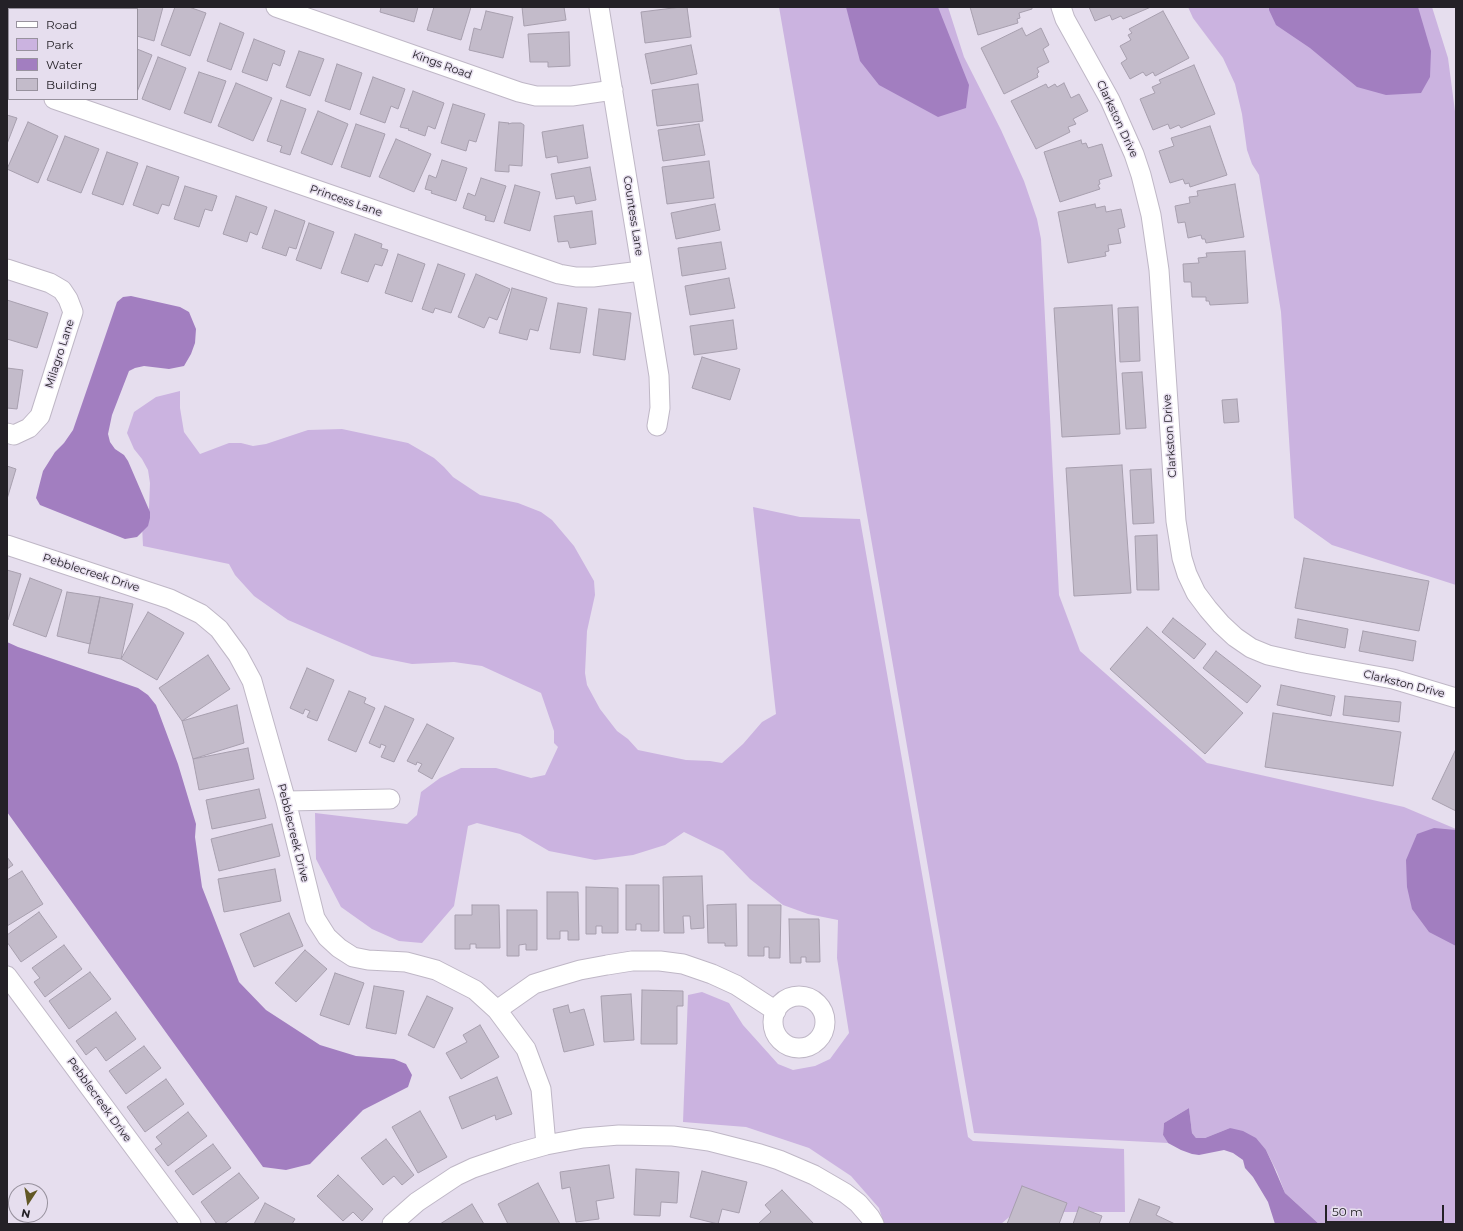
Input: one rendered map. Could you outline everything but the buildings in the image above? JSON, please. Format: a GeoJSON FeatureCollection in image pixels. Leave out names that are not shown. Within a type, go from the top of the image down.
{"type":"FeatureCollection","features":[{"type":"Feature","properties":{"kind":"street","name":"Kings Road"},"geometry":{"type":"LineString","coordinates":[[276,7],[519,92],[536,96],[572,96],[613,90]]}},
{"type":"Feature","properties":{"kind":"street","name":"Countess Lane"},"geometry":{"type":"LineString","coordinates":[[599,7],[660,389],[660,408],[657,426]]}},
{"type":"Feature","properties":{"kind":"street","name":"Clarkston Drive"},"geometry":{"type":"LineString","coordinates":[[1061,7],[1065,19],[1110,100],[1134,154],[1151,214],[1159,270],[1176,521],[1182,558],[1196,593],[1221,624],[1235,637],[1251,648],[1268,655],[1393,679],[1456,698]]}},
{"type":"Feature","properties":{"kind":"street","name":"Princess Lane"},"geometry":{"type":"LineString","coordinates":[[57,100],[559,274],[576,277],[593,277],[641,271]]}},
{"type":"Feature","properties":{"kind":"street","name":"Milagro Lane"},"geometry":{"type":"LineString","coordinates":[[7,269],[50,283],[62,290],[68,299],[73,312],[40,416],[29,428],[14,435],[7,433]]}},
{"type":"Feature","properties":{"kind":"street","name":"Pebblecreek Drive"},"geometry":{"type":"LineString","coordinates":[[7,545],[170,599],[201,614],[219,629],[238,655],[252,681],[286,802],[315,918],[327,937],[339,948],[353,957],[368,960],[406,962],[436,970],[474,990],[497,1010],[526,1048],[541,1089],[546,1145]]}},
{"type":"Feature","properties":{"kind":"street"},"geometry":{"type":"LineString","coordinates":[[286,802],[390,799]]}},
{"type":"Feature","properties":{"kind":"street"},"geometry":{"type":"LineString","coordinates":[[497,1010],[534,984],[553,978],[580,970],[632,961],[660,961],[683,964],[712,974],[736,985],[776,1011]]}},
{"type":"Feature","properties":{"kind":"street","name":"Pebblecreek Drive"},"geometry":{"type":"LineString","coordinates":[[7,976],[191,1224]]}},
{"type":"Feature","properties":{"kind":"street"},"geometry":{"type":"LineString","coordinates":[[392,1224],[417,1202],[456,1176],[480,1166],[546,1145],[583,1138],[619,1135],[672,1136],[709,1141],[779,1160],[814,1175],[845,1193],[858,1204],[870,1217],[874,1224]]}},
{"type":"Feature","properties":{"kind":"green space"},"geometry":{"type":"Polygon","coordinates":[[[779,7],[948,7],[964,57],[1001,130],[1024,181],[1037,219],[1041,239],[1059,595],[1080,651],[1207,763],[1404,807],[1456,829],[1456,1224],[1319,1224],[1285,1193],[1266,1150],[1230,1128],[1205,1138],[1196,1138],[1192,1133],[1189,1108],[1164,1123],[1163,1135],[1168,1143],[974,1133],[779,7]]]}},
{"type":"Feature","properties":{"kind":"green space"},"geometry":{"type":"Polygon","coordinates":[[[1188,7],[1432,7],[1448,58],[1456,119],[1456,585],[1332,545],[1294,518],[1281,312],[1259,175],[1252,164],[1247,150],[1242,114],[1235,84],[1223,58],[1193,18],[1188,7]]]}},
{"type":"Feature","properties":{"kind":"green space"},"geometry":{"type":"Polygon","coordinates":[[[180,391],[180,408],[184,432],[200,454],[229,443],[241,443],[253,446],[266,444],[308,430],[342,429],[408,443],[434,458],[453,477],[480,495],[518,503],[541,512],[552,520],[574,546],[594,581],[595,595],[587,631],[585,673],[587,685],[600,709],[617,731],[628,739],[638,750],[686,760],[722,763],[743,744],[762,722],[776,714],[753,507],[800,517],[860,519],[968,1137],[973,1141],[1124,1149],[1125,1212],[1015,1212],[1001,1224],[884,1224],[879,1208],[851,1176],[809,1148],[746,1127],[683,1122],[688,995],[702,992],[729,1003],[743,1025],[778,1064],[793,1070],[815,1066],[830,1059],[849,1033],[837,958],[838,920],[808,914],[783,905],[750,879],[723,851],[684,832],[665,845],[633,855],[595,860],[549,851],[520,834],[477,823],[468,826],[454,906],[422,943],[399,941],[372,929],[341,907],[316,859],[315,813],[407,824],[417,815],[421,792],[440,778],[461,768],[496,768],[531,778],[545,775],[558,747],[554,743],[554,731],[541,693],[482,666],[454,662],[412,664],[372,656],[288,620],[254,596],[235,575],[229,564],[143,546],[142,525],[146,520],[149,508],[150,483],[148,470],[134,449],[127,433],[134,412],[156,397],[180,391]]]}},
{"type":"Feature","properties":{"kind":"water"},"geometry":{"type":"Polygon","coordinates":[[[846,7],[938,7],[969,85],[966,108],[938,117],[879,85],[860,61],[846,7]]]}},
{"type":"Feature","properties":{"kind":"water"},"geometry":{"type":"Polygon","coordinates":[[[1269,7],[1418,7],[1431,51],[1430,77],[1421,93],[1386,95],[1357,87],[1310,48],[1276,25],[1269,7]]]}},
{"type":"Feature","properties":{"kind":"water"},"geometry":{"type":"Polygon","coordinates":[[[131,296],[180,307],[189,312],[196,329],[195,343],[184,366],[169,369],[144,366],[129,371],[112,415],[108,434],[110,442],[115,449],[124,455],[128,461],[150,512],[148,526],[137,537],[125,539],[40,505],[36,498],[43,471],[55,452],[64,443],[73,430],[117,302],[123,297],[131,296]]]}},
{"type":"Feature","properties":{"kind":"water"},"geometry":{"type":"Polygon","coordinates":[[[7,642],[138,688],[148,695],[156,705],[178,764],[196,824],[195,837],[202,887],[239,982],[266,1010],[320,1045],[356,1056],[394,1059],[406,1064],[412,1075],[408,1087],[363,1110],[310,1164],[286,1170],[263,1167],[7,812],[7,642]]]}},
{"type":"Feature","properties":{"kind":"water"},"geometry":{"type":"Polygon","coordinates":[[[1434,828],[1456,830],[1456,946],[1429,932],[1412,909],[1407,887],[1406,860],[1417,834],[1434,828]]]}},
{"type":"Feature","properties":{"kind":"water"},"geometry":{"type":"Polygon","coordinates":[[[1189,1108],[1192,1133],[1196,1138],[1205,1138],[1230,1128],[1243,1131],[1256,1138],[1266,1150],[1285,1193],[1319,1224],[1275,1224],[1268,1202],[1253,1177],[1245,1168],[1243,1160],[1233,1153],[1224,1150],[1199,1155],[1192,1154],[1168,1143],[1163,1135],[1164,1123],[1189,1108]]]}}]}
